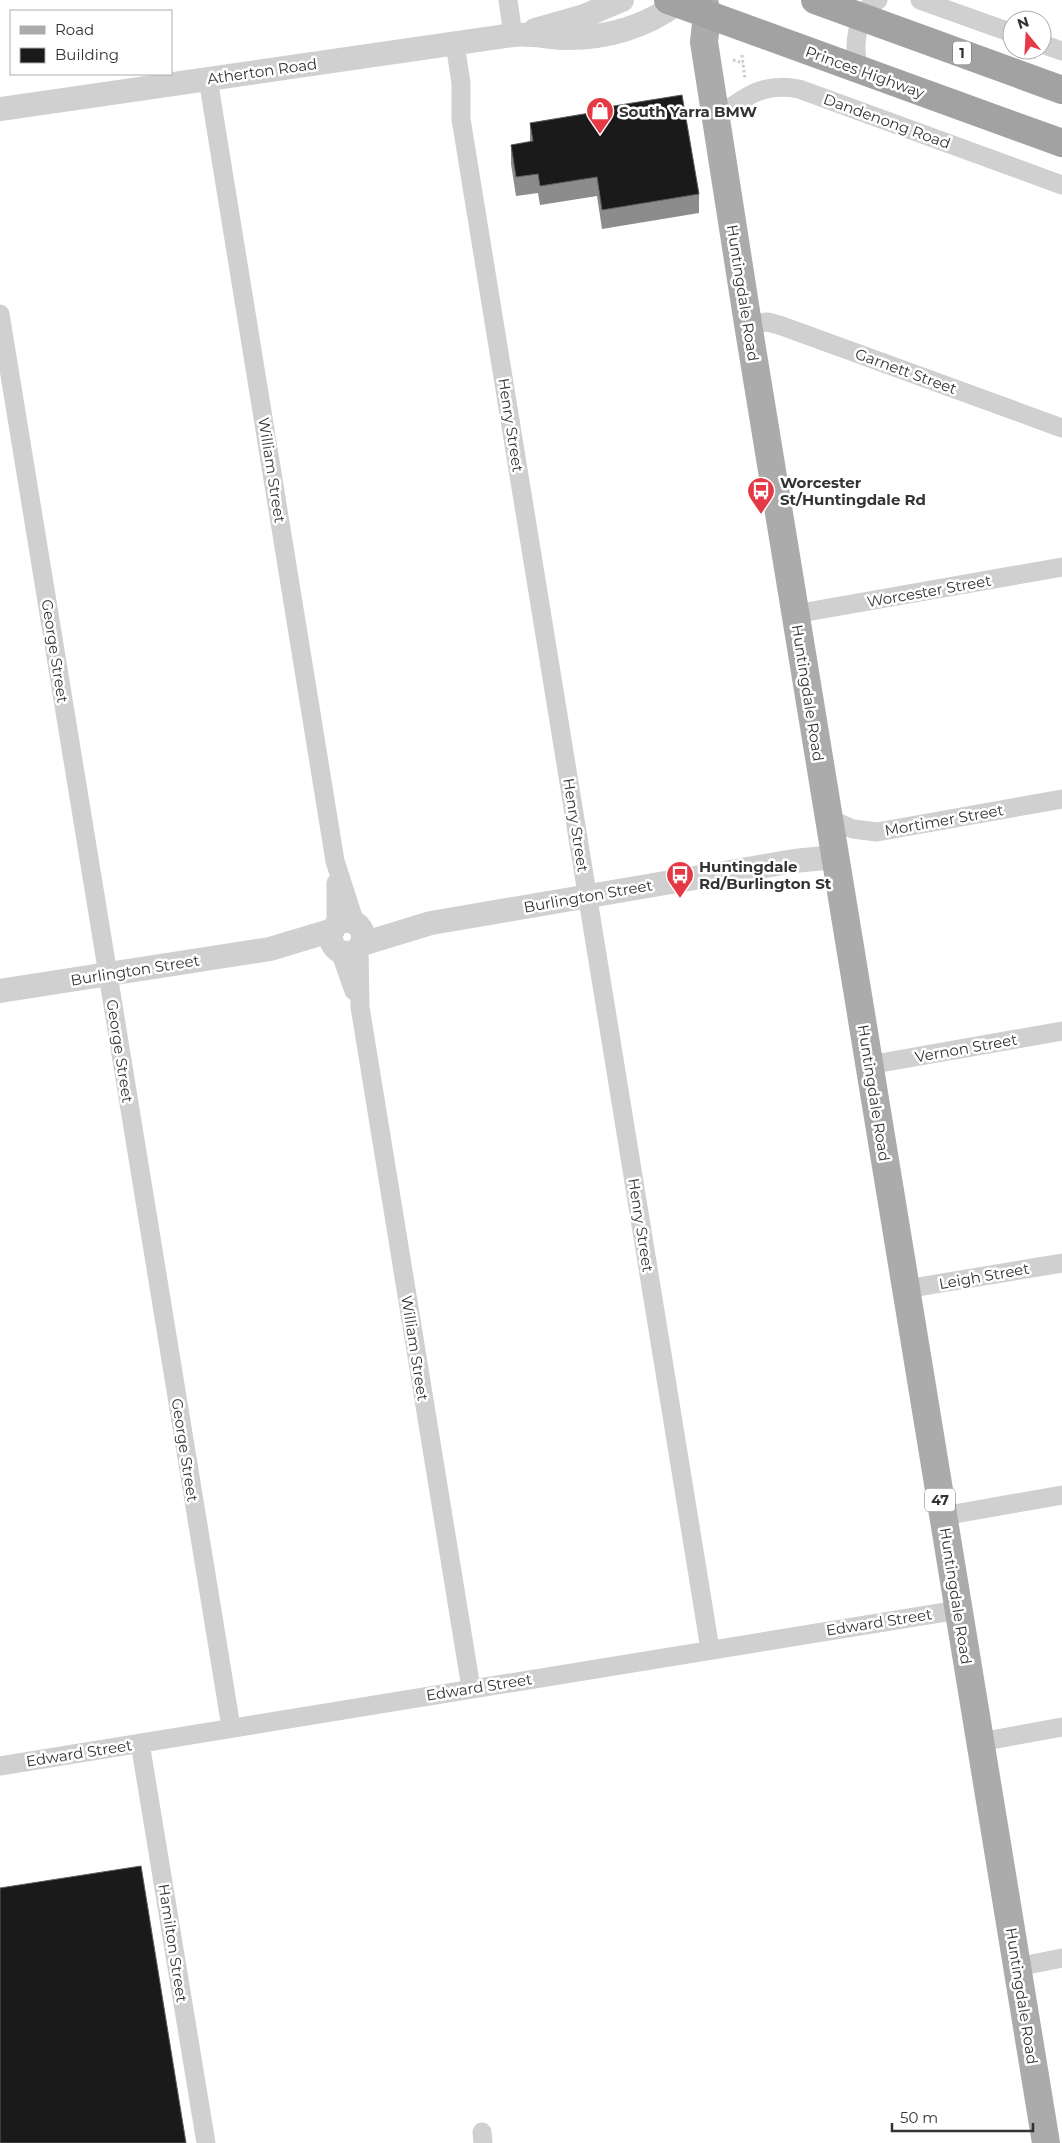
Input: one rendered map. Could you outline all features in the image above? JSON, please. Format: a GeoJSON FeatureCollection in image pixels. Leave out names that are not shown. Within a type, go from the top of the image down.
{"type":"FeatureCollection","features":[{"type":"Feature","properties":{"kind":"highway","name":"1"},"geometry":{"type":"LineString","coordinates":[[815,0],[870,8],[1062,90]]}},
{"type":"Feature","properties":{"kind":"highway","name":"Princes Highway"},"geometry":{"type":"LineString","coordinates":[[674,1],[706,7],[859,70],[1062,143]]}},
{"type":"Feature","properties":{"kind":"main road","name":"Huntingdale Road"},"geometry":{"type":"LineString","coordinates":[[674,1],[704,42]]}},
{"type":"Feature","properties":{"kind":"main road","name":"Huntingdale Road"},"geometry":{"type":"LineString","coordinates":[[706,7],[704,42],[748,324],[1046,2143]]}},
{"type":"Feature","properties":{"kind":"street"},"geometry":{"type":"LineString","coordinates":[[508,0],[519,34]]}},
{"type":"Feature","properties":{"kind":"street","name":"Atherton Road"},"geometry":{"type":"LineString","coordinates":[[0,109],[519,34],[592,14],[622,0]]}},
{"type":"Feature","properties":{"kind":"street"},"geometry":{"type":"LineString","coordinates":[[920,0],[1002,29]]}},
{"type":"Feature","properties":{"kind":"street","name":"Atherton Road"},"geometry":{"type":"LineString","coordinates":[[519,34],[567,38],[605,34],[644,23],[664,14],[674,1]]}},
{"type":"Feature","properties":{"kind":"street"},"geometry":{"type":"LineString","coordinates":[[859,70],[856,45],[870,8]]}},
{"type":"Feature","properties":{"kind":"street","name":"Henry Street"},"geometry":{"type":"LineString","coordinates":[[449,44],[449,84],[461,119],[710,1649]]}},
{"type":"Feature","properties":{"kind":"street","name":"William Street"},"geometry":{"type":"LineString","coordinates":[[208,79],[471,1688]]}},
{"type":"Feature","properties":{"kind":"street","name":"Dandenong Road"},"geometry":{"type":"LineString","coordinates":[[716,118],[742,99],[759,90],[774,87],[799,89],[1062,184]]}},
{"type":"Feature","properties":{"kind":"street","name":"George Street"},"geometry":{"type":"LineString","coordinates":[[0,314],[231,1727]]}},
{"type":"Feature","properties":{"kind":"street","name":"Garnett Street"},"geometry":{"type":"LineString","coordinates":[[748,324],[768,322],[782,326],[1062,428]]}},
{"type":"Feature","properties":{"kind":"street","name":"Worcester Street"},"geometry":{"type":"LineString","coordinates":[[795,614],[1062,567]]}},
{"type":"Feature","properties":{"kind":"street","name":"Mortimer Street"},"geometry":{"type":"LineString","coordinates":[[829,818],[853,829],[877,832],[1062,799]]}},
{"type":"Feature","properties":{"kind":"street","name":"Burlington Street"},"geometry":{"type":"LineString","coordinates":[[0,991],[347,937],[794,862],[835,857]]}},
{"type":"Feature","properties":{"kind":"street","name":"Vernon Street"},"geometry":{"type":"LineString","coordinates":[[869,1065],[1062,1031]]}},
{"type":"Feature","properties":{"kind":"street","name":"Leigh Street"},"geometry":{"type":"LineString","coordinates":[[906,1289],[1062,1263]]}},
{"type":"Feature","properties":{"kind":"street"},"geometry":{"type":"LineString","coordinates":[[943,1516],[1062,1496]]}},
{"type":"Feature","properties":{"kind":"street","name":"Edward Street"},"geometry":{"type":"LineString","coordinates":[[0,1766],[958,1610]]}},
{"type":"Feature","properties":{"kind":"street"},"geometry":{"type":"LineString","coordinates":[[980,1742],[1062,1727]]}},
{"type":"Feature","properties":{"kind":"street","name":"Hamilton Street"},"geometry":{"type":"LineString","coordinates":[[140,1743],[206,2143]]}},
{"type":"Feature","properties":{"kind":"street"},"geometry":{"type":"LineString","coordinates":[[1017,1966],[1062,1958]]}},
{"type":"Feature","properties":{"kind":"path"},"geometry":{"type":"LineString","coordinates":[[742,55],[746,83]]}},
{"type":"Feature","properties":{"kind":"path"},"geometry":{"type":"LineString","coordinates":[[733,60],[743,63]]}},
{"type":"Feature","properties":{"kind":"building"},"geometry":{"type":"Polygon","coordinates":[[[682,95],[699,194],[602,210],[597,177],[540,186],[538,174],[516,177],[511,145],[533,141],[530,123],[596,112],[595,109],[682,95]]]}},
{"type":"Feature","properties":{"kind":"building"},"geometry":{"type":"Polygon","coordinates":[[[141,1866],[186,2143],[0,2143],[0,1888],[141,1866]]]}},
{"type":"Feature","properties":{"kind":"place","name":"South Yarra BMW"},"geometry":{"type":"Point","coordinates":[600,135]}},
{"type":"Feature","properties":{"kind":"place","name":"Worcester St/Huntingdale Rd"},"geometry":{"type":"Point","coordinates":[761,515]}},
{"type":"Feature","properties":{"kind":"place","name":"Huntingdale Rd/Burlington St"},"geometry":{"type":"Point","coordinates":[680,899]}}]}
